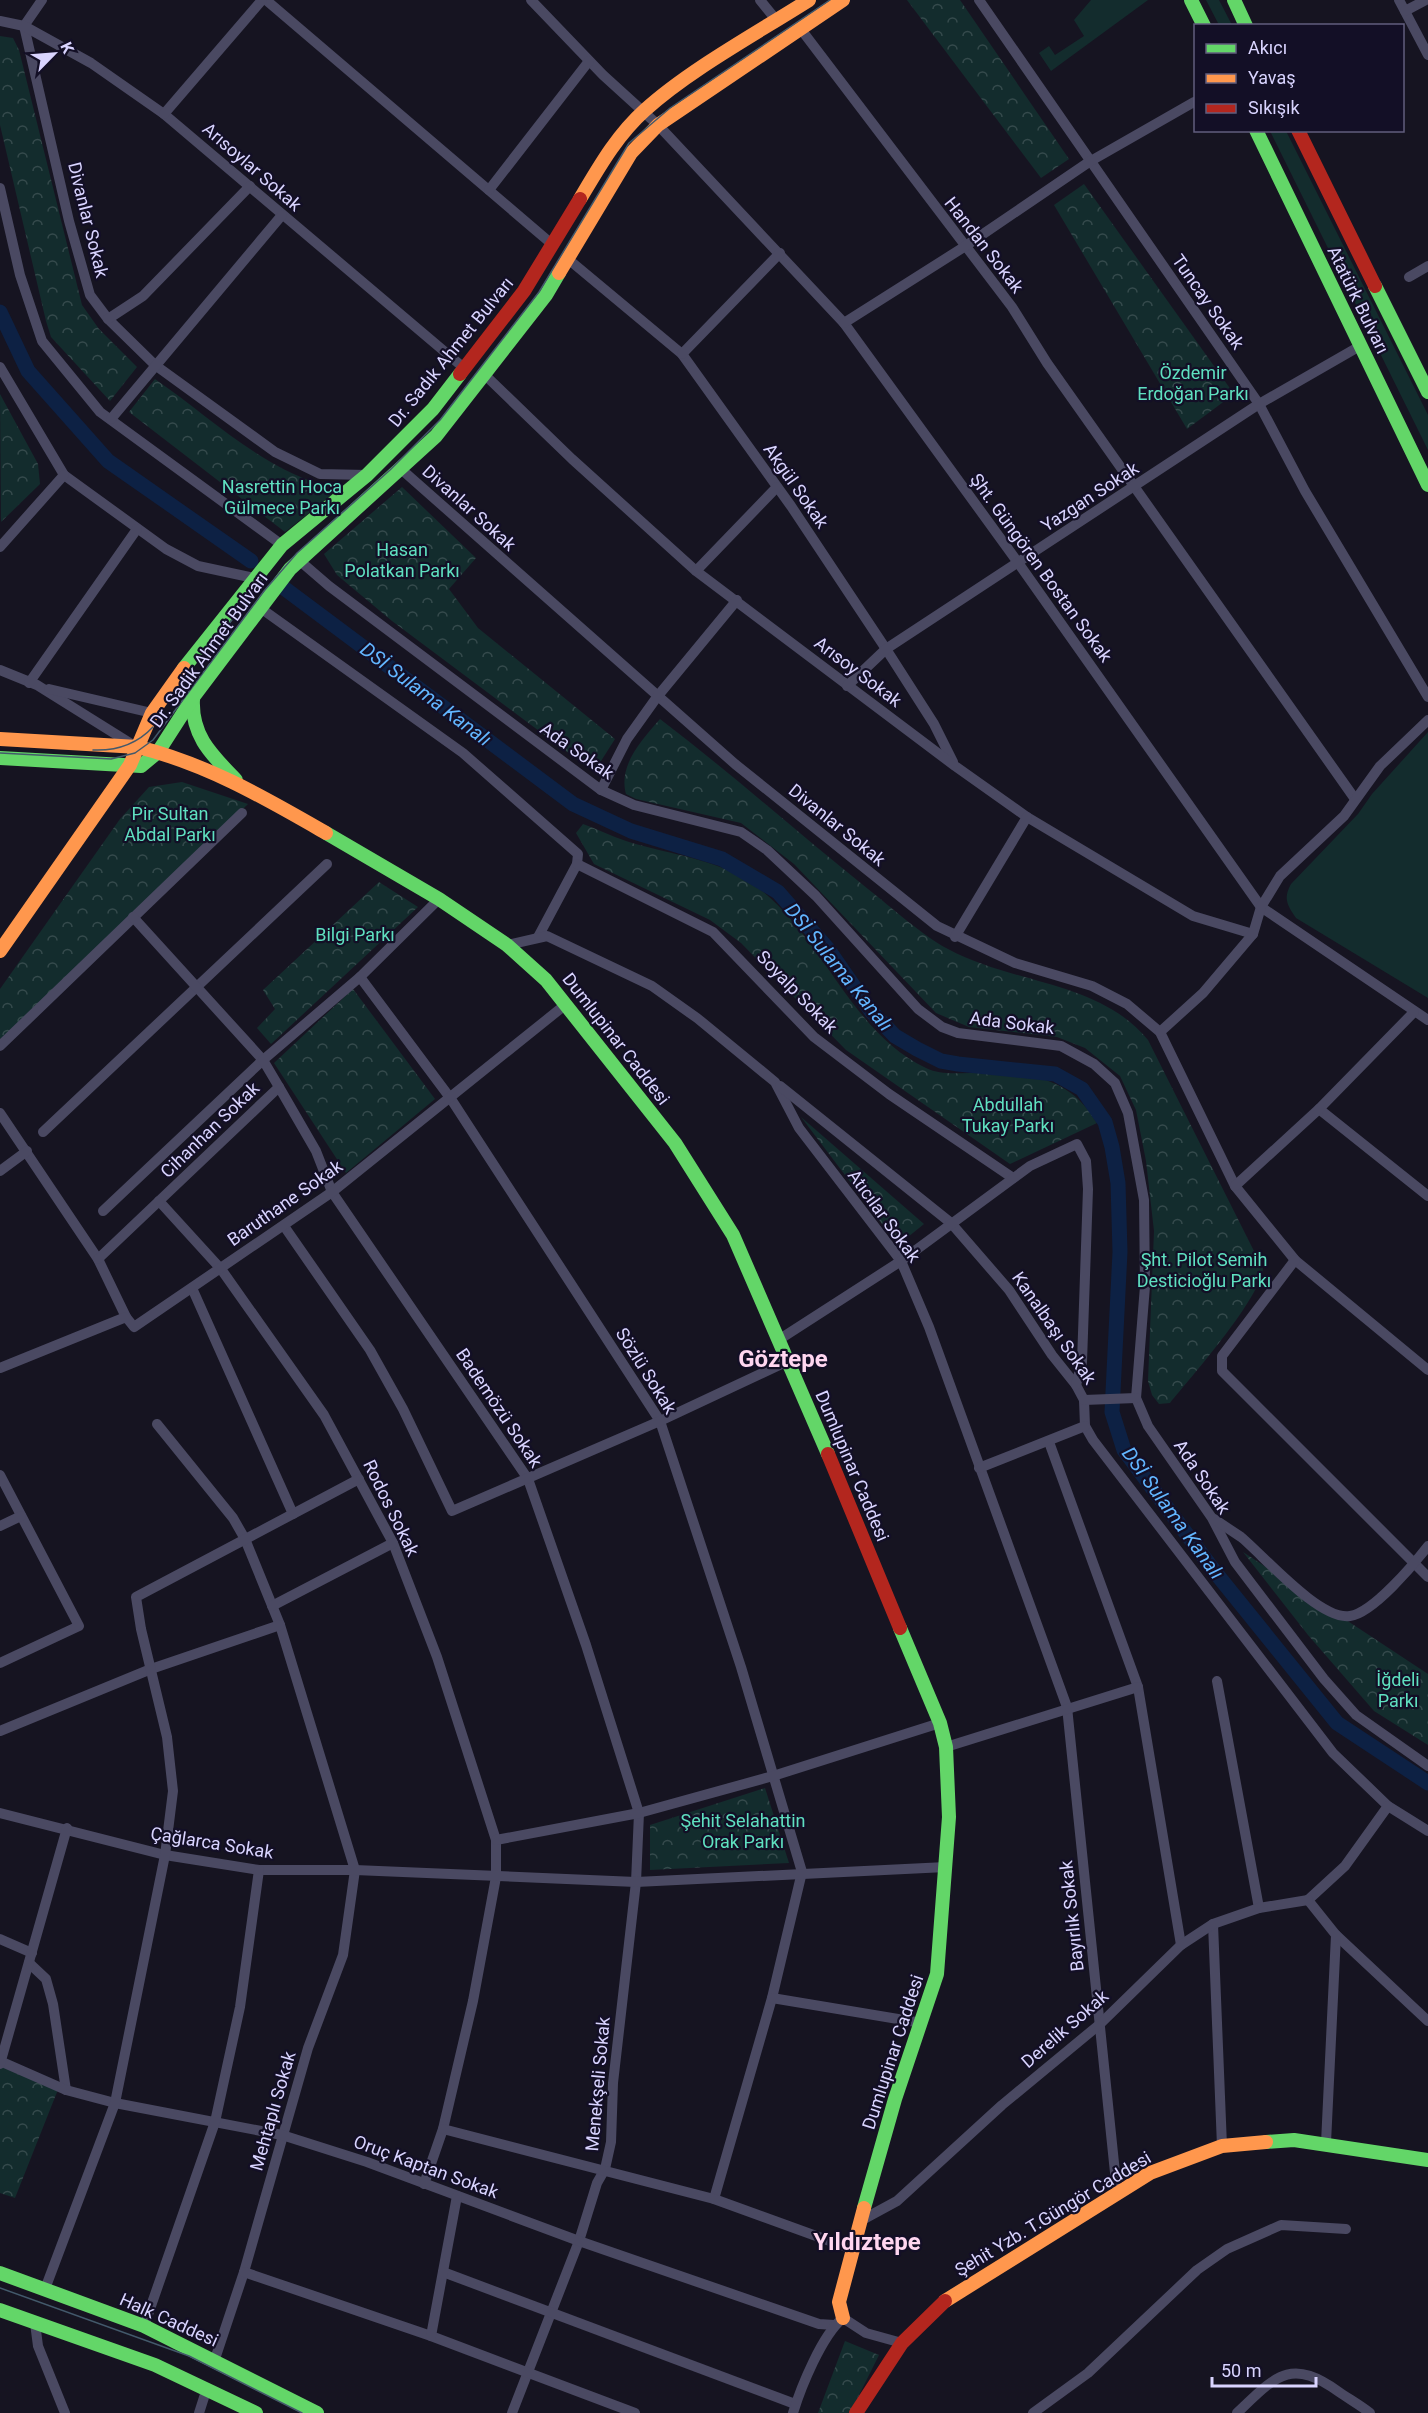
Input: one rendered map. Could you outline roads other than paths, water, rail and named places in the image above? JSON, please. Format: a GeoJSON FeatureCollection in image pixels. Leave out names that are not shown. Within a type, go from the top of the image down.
{"type":"FeatureCollection","features":[{"type":"Feature","properties":{"kind":"main road","name":"Dr. Sadık Ahmet Bulvarı"},"geometry":{"type":"LineString","coordinates":[[0,951],[130,765],[152,713],[172,683],[282,545],[367,475],[433,409],[524,291],[610,149],[644,111],[671,89],[809,0]]}},
{"type":"Feature","properties":{"kind":"main road"},"geometry":{"type":"LineString","coordinates":[[295,565],[436,436],[546,295],[631,153],[658,125],[843,0]]}},
{"type":"Feature","properties":{"kind":"main road"},"geometry":{"type":"LineString","coordinates":[[1191,0],[1203,24]]}},
{"type":"Feature","properties":{"kind":"main road"},"geometry":{"type":"LineString","coordinates":[[1234,0],[1245,24]]}},
{"type":"Feature","properties":{"kind":"main road","name":"Atatürk Bulvarı"},"geometry":{"type":"LineString","coordinates":[[1257,132],[1428,485]]}},
{"type":"Feature","properties":{"kind":"main road","name":"Atatürk Bulvarı"},"geometry":{"type":"LineString","coordinates":[[1299,132],[1428,392]]}},
{"type":"Feature","properties":{"kind":"main road","name":"Dr. Sadik Ahmet Bulvarı"},"geometry":{"type":"LineString","coordinates":[[158,752],[194,696],[259,607],[295,565]]}},
{"type":"Feature","properties":{"kind":"main road"},"geometry":{"type":"LineString","coordinates":[[194,696],[191,717],[203,745],[239,783]]}},
{"type":"Feature","properties":{"kind":"main road","name":"Dumlupinar Caddesi"},"geometry":{"type":"LineString","coordinates":[[0,739],[138,747],[158,752],[239,783],[439,898],[507,945],[546,980],[675,1143],[733,1235],[780,1339],[940,1723],[946,1747],[949,1817],[937,1974],[895,2099],[852,2249],[838,2302],[838,2322]]}},
{"type":"Feature","properties":{"kind":"main road"},"geometry":{"type":"LineString","coordinates":[[0,758],[141,766],[158,752]]}},
{"type":"Feature","properties":{"kind":"main road","name":"Şehit Yzb. T.Güngör Caddesi"},"geometry":{"type":"LineString","coordinates":[[856,2413],[902,2343],[921,2322],[951,2296],[1117,2192],[1190,2156],[1222,2146],[1294,2140],[1428,2160]]}},
{"type":"Feature","properties":{"kind":"main road","name":"Halk Caddesi"},"geometry":{"type":"LineString","coordinates":[[0,2273],[144,2326],[317,2413]]}},
{"type":"Feature","properties":{"kind":"main road"},"geometry":{"type":"LineString","coordinates":[[0,2310],[155,2365],[256,2413]]}},
{"type":"Feature","properties":{"kind":"street"},"geometry":{"type":"LineString","coordinates":[[24,26],[42,0]]}},
{"type":"Feature","properties":{"kind":"street"},"geometry":{"type":"LineString","coordinates":[[164,114],[262,0]]}},
{"type":"Feature","properties":{"kind":"street"},"geometry":{"type":"LineString","coordinates":[[266,0],[553,245]]}},
{"type":"Feature","properties":{"kind":"street","name":"Şht. Güngören Bostan Sokak"},"geometry":{"type":"LineString","coordinates":[[531,0],[589,61],[658,125],[844,323],[1019,564],[1261,907],[1428,1020]]}},
{"type":"Feature","properties":{"kind":"street"},"geometry":{"type":"LineString","coordinates":[[760,0],[777,21]]}},
{"type":"Feature","properties":{"kind":"street","name":"Tuncay Sokak"},"geometry":{"type":"LineString","coordinates":[[978,0],[1259,404],[1305,491],[1428,697]]}},
{"type":"Feature","properties":{"kind":"street"},"geometry":{"type":"LineString","coordinates":[[1399,0],[1428,55]]}},
{"type":"Feature","properties":{"kind":"street"},"geometry":{"type":"LineString","coordinates":[[1405,10],[1426,0]]}},
{"type":"Feature","properties":{"kind":"street","name":"Arısoylar Sokak"},"geometry":{"type":"LineString","coordinates":[[0,21],[24,26],[91,63],[164,114],[464,368]]}},
{"type":"Feature","properties":{"kind":"street","name":"Divanlar Sokak"},"geometry":{"type":"LineString","coordinates":[[24,26],[69,221],[90,295],[108,319],[155,365],[275,453],[320,474],[367,475]]}},
{"type":"Feature","properties":{"kind":"street","name":"Handan Sokak"},"geometry":{"type":"LineString","coordinates":[[800,28],[964,247],[1012,307],[1047,363],[1355,799]]}},
{"type":"Feature","properties":{"kind":"street"},"geometry":{"type":"LineString","coordinates":[[1404,34],[1414,29]]}},
{"type":"Feature","properties":{"kind":"street"},"geometry":{"type":"LineString","coordinates":[[489,190],[589,61]]}},
{"type":"Feature","properties":{"kind":"street"},"geometry":{"type":"LineString","coordinates":[[844,323],[964,247],[1089,162],[1194,102]]}},
{"type":"Feature","properties":{"kind":"street"},"geometry":{"type":"LineString","coordinates":[[108,319],[142,296],[250,186]]}},
{"type":"Feature","properties":{"kind":"street"},"geometry":{"type":"LineString","coordinates":[[0,188],[20,275],[42,341],[100,412],[282,545]]}},
{"type":"Feature","properties":{"kind":"street"},"geometry":{"type":"LineString","coordinates":[[111,419],[282,215]]}},
{"type":"Feature","properties":{"kind":"street"},"geometry":{"type":"LineString","coordinates":[[682,354],[780,253]]}},
{"type":"Feature","properties":{"kind":"street","name":"Akgül Sokak"},"geometry":{"type":"LineString","coordinates":[[568,259],[682,354],[777,487],[886,649],[934,724],[955,766]]}},
{"type":"Feature","properties":{"kind":"street"},"geometry":{"type":"LineString","coordinates":[[1409,277],[1428,266]]}},
{"type":"Feature","properties":{"kind":"street","name":"Yazgan Sokak"},"geometry":{"type":"LineString","coordinates":[[847,686],[886,649],[1019,564],[1259,404],[1360,346]]}},
{"type":"Feature","properties":{"kind":"street"},"geometry":{"type":"LineString","coordinates":[[0,367],[64,475],[166,549],[198,566],[254,578]]}},
{"type":"Feature","properties":{"kind":"street","name":"Arısoy Sokak"},"geometry":{"type":"LineString","coordinates":[[485,375],[696,572],[737,600],[955,766],[1027,817],[1194,916],[1253,934]]}},
{"type":"Feature","properties":{"kind":"street","name":"Divanlar Sokak"},"geometry":{"type":"LineString","coordinates":[[401,469],[657,697],[824,837],[937,926],[955,937],[1015,963],[1092,986],[1127,1004],[1160,1032],[1235,1186],[1295,1260],[1428,1370]]}},
{"type":"Feature","properties":{"kind":"street"},"geometry":{"type":"LineString","coordinates":[[1,543],[64,475]]}},
{"type":"Feature","properties":{"kind":"street"},"geometry":{"type":"LineString","coordinates":[[696,572],[777,487]]}},
{"type":"Feature","properties":{"kind":"street"},"geometry":{"type":"LineString","coordinates":[[34,685],[137,529]]}},
{"type":"Feature","properties":{"kind":"street","name":"Ada Sokak"},"geometry":{"type":"LineString","coordinates":[[295,565],[338,593],[601,790],[634,805],[741,832],[767,850],[816,896],[918,1009],[942,1027],[958,1033],[1061,1046],[1094,1064],[1115,1083],[1128,1113],[1144,1200],[1145,1286],[1131,1398],[1212,1518],[1235,1562],[1324,1679],[1356,1714],[1428,1766]]}},
{"type":"Feature","properties":{"kind":"street"},"geometry":{"type":"LineString","coordinates":[[601,790],[627,739],[657,697],[737,600]]}},
{"type":"Feature","properties":{"kind":"street"},"geometry":{"type":"LineString","coordinates":[[259,607],[463,753],[578,854],[578,864],[538,937],[507,945]]}},
{"type":"Feature","properties":{"kind":"street"},"geometry":{"type":"LineString","coordinates":[[0,670],[34,685],[138,747]]}},
{"type":"Feature","properties":{"kind":"street"},"geometry":{"type":"LineString","coordinates":[[34,685],[152,713]]}},
{"type":"Feature","properties":{"kind":"street"},"geometry":{"type":"LineString","coordinates":[[1160,1032],[1203,993],[1253,934],[1261,907],[1281,876],[1344,816],[1380,766],[1428,720]]}},
{"type":"Feature","properties":{"kind":"street"},"geometry":{"type":"LineString","coordinates":[[0,1046],[242,813]]}},
{"type":"Feature","properties":{"kind":"street"},"geometry":{"type":"LineString","coordinates":[[955,937],[1027,817]]}},
{"type":"Feature","properties":{"kind":"street"},"geometry":{"type":"LineString","coordinates":[[44,1132],[327,864]]}},
{"type":"Feature","properties":{"kind":"street","name":"Soyalp Sokak"},"geometry":{"type":"LineString","coordinates":[[578,864],[713,932],[814,1036],[889,1094],[1014,1178]]}},
{"type":"Feature","properties":{"kind":"street","name":"Cihanhan Sokak"},"geometry":{"type":"LineString","coordinates":[[98,1259],[279,1086],[263,1060],[360,977],[439,898]]}},
{"type":"Feature","properties":{"kind":"street"},"geometry":{"type":"LineString","coordinates":[[103,1211],[263,1060],[133,917]]}},
{"type":"Feature","properties":{"kind":"street","name":"Atıcılar Sokak"},"geometry":{"type":"LineString","coordinates":[[538,937],[547,936],[652,987],[697,1018],[775,1082],[799,1128],[901,1261],[929,1327],[1067,1707]]}},
{"type":"Feature","properties":{"kind":"street","name":"Sözlü Sokak"},"geometry":{"type":"LineString","coordinates":[[360,977],[451,1099],[660,1421],[802,1872]]}},
{"type":"Feature","properties":{"kind":"street","name":"Baruthane Sokak"},"geometry":{"type":"LineString","coordinates":[[0,1368],[126,1317],[134,1327],[332,1192],[566,1005]]}},
{"type":"Feature","properties":{"kind":"street"},"geometry":{"type":"LineString","coordinates":[[1235,1186],[1319,1109],[1414,1012]]}},
{"type":"Feature","properties":{"kind":"street","name":"Kanalbaşı Sokak"},"geometry":{"type":"LineString","coordinates":[[775,1082],[951,1223],[1009,1290],[1052,1355],[1086,1400],[1085,1426]]}},
{"type":"Feature","properties":{"kind":"street","name":"Bademözü Sokak"},"geometry":{"type":"LineString","coordinates":[[279,1086],[316,1151],[332,1192],[528,1479],[586,1645],[639,1813]]}},
{"type":"Feature","properties":{"kind":"street"},"geometry":{"type":"LineString","coordinates":[[1319,1109],[1428,1196]]}},
{"type":"Feature","properties":{"kind":"street"},"geometry":{"type":"LineString","coordinates":[[0,1113],[98,1259],[126,1317]]}},
{"type":"Feature","properties":{"kind":"street"},"geometry":{"type":"LineString","coordinates":[[780,1339],[901,1261],[1030,1166],[1077,1144],[1086,1161],[1088,1189],[1082,1362],[1076,1385]]}},
{"type":"Feature","properties":{"kind":"street"},"geometry":{"type":"LineString","coordinates":[[0,1171],[27,1151]]}},
{"type":"Feature","properties":{"kind":"street","name":"Rodos Sokak"},"geometry":{"type":"LineString","coordinates":[[159,1201],[221,1269],[324,1415],[393,1544],[437,1657],[496,1840],[496,1877],[471,2011],[443,2129],[424,2184]]}},
{"type":"Feature","properties":{"kind":"street"},"geometry":{"type":"LineString","coordinates":[[284,1226],[370,1350],[403,1409],[452,1511],[660,1421],[788,1361]]}},
{"type":"Feature","properties":{"kind":"street"},"geometry":{"type":"LineString","coordinates":[[1295,1260],[1222,1356],[1222,1371],[1428,1577]]}},
{"type":"Feature","properties":{"kind":"street"},"geometry":{"type":"LineString","coordinates":[[192,1288],[293,1514]]}},
{"type":"Feature","properties":{"kind":"street"},"geometry":{"type":"LineString","coordinates":[[1086,1400],[1131,1398]]}},
{"type":"Feature","properties":{"kind":"street"},"geometry":{"type":"LineString","coordinates":[[157,1424],[233,1518],[245,1539],[280,1625],[355,1870]]}},
{"type":"Feature","properties":{"kind":"street"},"geometry":{"type":"LineString","coordinates":[[979,1468],[1085,1426],[1245,1641],[1333,1753],[1388,1806],[1428,1832]]}},
{"type":"Feature","properties":{"kind":"street"},"geometry":{"type":"LineString","coordinates":[[1049,1442],[1138,1687],[1180,1945]]}},
{"type":"Feature","properties":{"kind":"street"},"geometry":{"type":"LineString","coordinates":[[0,1475],[79,1626],[0,1663]]}},
{"type":"Feature","properties":{"kind":"street"},"geometry":{"type":"LineString","coordinates":[[45,2289],[115,2103],[165,1856],[173,1791],[167,1737],[141,1629],[136,1597],[358,1479]]}},
{"type":"Feature","properties":{"kind":"street"},"geometry":{"type":"LineString","coordinates":[[0,1527],[21,1516]]}},
{"type":"Feature","properties":{"kind":"street"},"geometry":{"type":"LineString","coordinates":[[1212,1518],[1240,1537],[1324,1610],[1349,1617],[1365,1610],[1414,1564],[1428,1546]]}},
{"type":"Feature","properties":{"kind":"street"},"geometry":{"type":"LineString","coordinates":[[272,1606],[393,1544]]}},
{"type":"Feature","properties":{"kind":"street"},"geometry":{"type":"LineString","coordinates":[[0,1731],[152,1669],[280,1625]]}},
{"type":"Feature","properties":{"kind":"street"},"geometry":{"type":"LineString","coordinates":[[1217,1681],[1258,1908]]}},
{"type":"Feature","properties":{"kind":"street"},"geometry":{"type":"LineString","coordinates":[[946,1747],[1067,1707],[1138,1687]]}},
{"type":"Feature","properties":{"kind":"street","name":"Bayırlık Sokak"},"geometry":{"type":"LineString","coordinates":[[1067,1707],[1117,2192]]}},
{"type":"Feature","properties":{"kind":"street"},"geometry":{"type":"LineString","coordinates":[[496,1840],[639,1813],[773,1776],[940,1723]]}},
{"type":"Feature","properties":{"kind":"street"},"geometry":{"type":"LineString","coordinates":[[1388,1806],[1345,1866],[1308,1900],[1336,1935],[1428,2021]]}},
{"type":"Feature","properties":{"kind":"street","name":"Çağlarca Sokak"},"geometry":{"type":"LineString","coordinates":[[0,1813],[67,1828],[165,1856],[259,1870],[355,1870],[636,1882],[802,1872],[946,1867]]}},
{"type":"Feature","properties":{"kind":"street","name":"Menekşeli Sokak"},"geometry":{"type":"LineString","coordinates":[[512,2413],[579,2241],[597,2183],[605,2169],[611,2142],[613,2083],[636,1882],[639,1813]]}},
{"type":"Feature","properties":{"kind":"street"},"geometry":{"type":"LineString","coordinates":[[0,2062],[67,1828]]}},
{"type":"Feature","properties":{"kind":"street"},"geometry":{"type":"LineString","coordinates":[[144,2326],[215,2122],[240,2007],[259,1870]]}},
{"type":"Feature","properties":{"kind":"street","name":"Mehtaplı Sokak"},"geometry":{"type":"LineString","coordinates":[[214,2360],[243,2272],[308,2048],[343,1955],[355,1870]]}},
{"type":"Feature","properties":{"kind":"street"},"geometry":{"type":"LineString","coordinates":[[714,2199],[772,1998],[802,1872]]}},
{"type":"Feature","properties":{"kind":"street","name":"Derelik Sokak"},"geometry":{"type":"LineString","coordinates":[[862,2220],[897,2201],[1002,2105],[1100,2024],[1180,1945],[1213,1924],[1258,1908],[1308,1900]]}},
{"type":"Feature","properties":{"kind":"street"},"geometry":{"type":"LineString","coordinates":[[1213,1924],[1222,2146]]}},
{"type":"Feature","properties":{"kind":"street"},"geometry":{"type":"LineString","coordinates":[[1326,2143],[1336,1935]]}},
{"type":"Feature","properties":{"kind":"street"},"geometry":{"type":"LineString","coordinates":[[0,1939],[31,1958],[46,1979],[66,2090]]}},
{"type":"Feature","properties":{"kind":"street"},"geometry":{"type":"LineString","coordinates":[[772,1998],[922,2023]]}},
{"type":"Feature","properties":{"kind":"street","name":"Oruç Kaptan Sokak"},"geometry":{"type":"LineString","coordinates":[[0,2062],[66,2090],[115,2103],[282,2135],[367,2162],[579,2241],[819,2324],[838,2322]]}},
{"type":"Feature","properties":{"kind":"street"},"geometry":{"type":"LineString","coordinates":[[443,2129],[714,2199],[852,2249]]}},
{"type":"Feature","properties":{"kind":"street"},"geometry":{"type":"LineString","coordinates":[[431,2336],[457,2196]]}},
{"type":"Feature","properties":{"kind":"street"},"geometry":{"type":"LineString","coordinates":[[1034,2413],[1088,2373],[1197,2270],[1227,2249],[1281,2225],[1346,2229]]}},
{"type":"Feature","properties":{"kind":"street"},"geometry":{"type":"LineString","coordinates":[[243,2272],[431,2336],[635,2413]]}},
{"type":"Feature","properties":{"kind":"street"},"geometry":{"type":"LineString","coordinates":[[444,2272],[794,2408],[838,2322],[902,2343]]}},
{"type":"Feature","properties":{"kind":"street"},"geometry":{"type":"LineString","coordinates":[[34,2323],[38,2346],[65,2413]]}},
{"type":"Feature","properties":{"kind":"street"},"geometry":{"type":"LineString","coordinates":[[1238,2413],[1262,2389],[1284,2376],[1300,2371],[1320,2378],[1370,2413]]}},
{"type":"Feature","properties":{"kind":"street"},"geometry":{"type":"LineString","coordinates":[[199,2413],[207,2388]]}},
{"type":"Feature","properties":{"kind":"waterway","name":"DSİ Sulama Kanalı"},"geometry":{"type":"LineString","coordinates":[[0,312],[28,371],[108,461],[251,561]]}},
{"type":"Feature","properties":{"kind":"waterway","name":"DSİ Sulama Kanalı"},"geometry":{"type":"LineString","coordinates":[[284,588],[573,804],[631,831],[722,859],[778,892],[828,949],[871,1011],[895,1036],[941,1061],[1055,1074],[1082,1089],[1105,1122],[1118,1183],[1120,1252],[1112,1412],[1124,1450],[1215,1572],[1337,1723],[1428,1783]]}},
{"type":"Feature","properties":{"kind":"tram line"},"geometry":{"type":"LineString","coordinates":[[0,753],[111,759],[135,753],[153,740],[264,591],[297,553],[390,470],[440,420],[539,292],[629,143],[670,108],[830,0]]}},
{"type":"Feature","properties":{"kind":"tram line"},"geometry":{"type":"LineString","coordinates":[[206,655],[240,609]]}},
{"type":"Feature","properties":{"kind":"tram line"},"geometry":{"type":"LineString","coordinates":[[93,750],[126,745],[140,738],[153,727]]}},
{"type":"Feature","properties":{"kind":"tram line"},"geometry":{"type":"LineString","coordinates":[[0,2288],[189,2356],[302,2413]]}},
{"type":"Feature","properties":{"kind":"district","name":"Göztepe"},"geometry":{"type":"Point","coordinates":[783,1359]}},
{"type":"Feature","properties":{"kind":"district","name":"Yıldıztepe"},"geometry":{"type":"Point","coordinates":[867,2242]}},
{"type":"Feature","properties":{"kind":"park label","name":"Özdemir Erdoğan Parkı"},"geometry":{"type":"Point","coordinates":[1193,383]}},
{"type":"Feature","properties":{"kind":"park label","name":"Nasrettin Hoca Gülmece Parkı"},"geometry":{"type":"Point","coordinates":[282,497]}},
{"type":"Feature","properties":{"kind":"park label","name":"Hasan Polatkan Parkı"},"geometry":{"type":"Point","coordinates":[402,560]}},
{"type":"Feature","properties":{"kind":"park label","name":"Pir Sultan Abdal Parkı"},"geometry":{"type":"Point","coordinates":[170,824]}},
{"type":"Feature","properties":{"kind":"park label","name":"Bilgi Parkı"},"geometry":{"type":"Point","coordinates":[355,935]}},
{"type":"Feature","properties":{"kind":"park label","name":"Abdullah Tukay Parkı"},"geometry":{"type":"Point","coordinates":[1008,1115]}},
{"type":"Feature","properties":{"kind":"park label","name":"Şht. Pilot Semih Desticioğlu Parkı"},"geometry":{"type":"Point","coordinates":[1204,1270]}},
{"type":"Feature","properties":{"kind":"park label","name":"İğdeli Parkı"},"geometry":{"type":"Point","coordinates":[1398,1690]}},
{"type":"Feature","properties":{"kind":"park label","name":"Şehit Selahattin Orak Parkı"},"geometry":{"type":"Point","coordinates":[743,1831]}}]}
